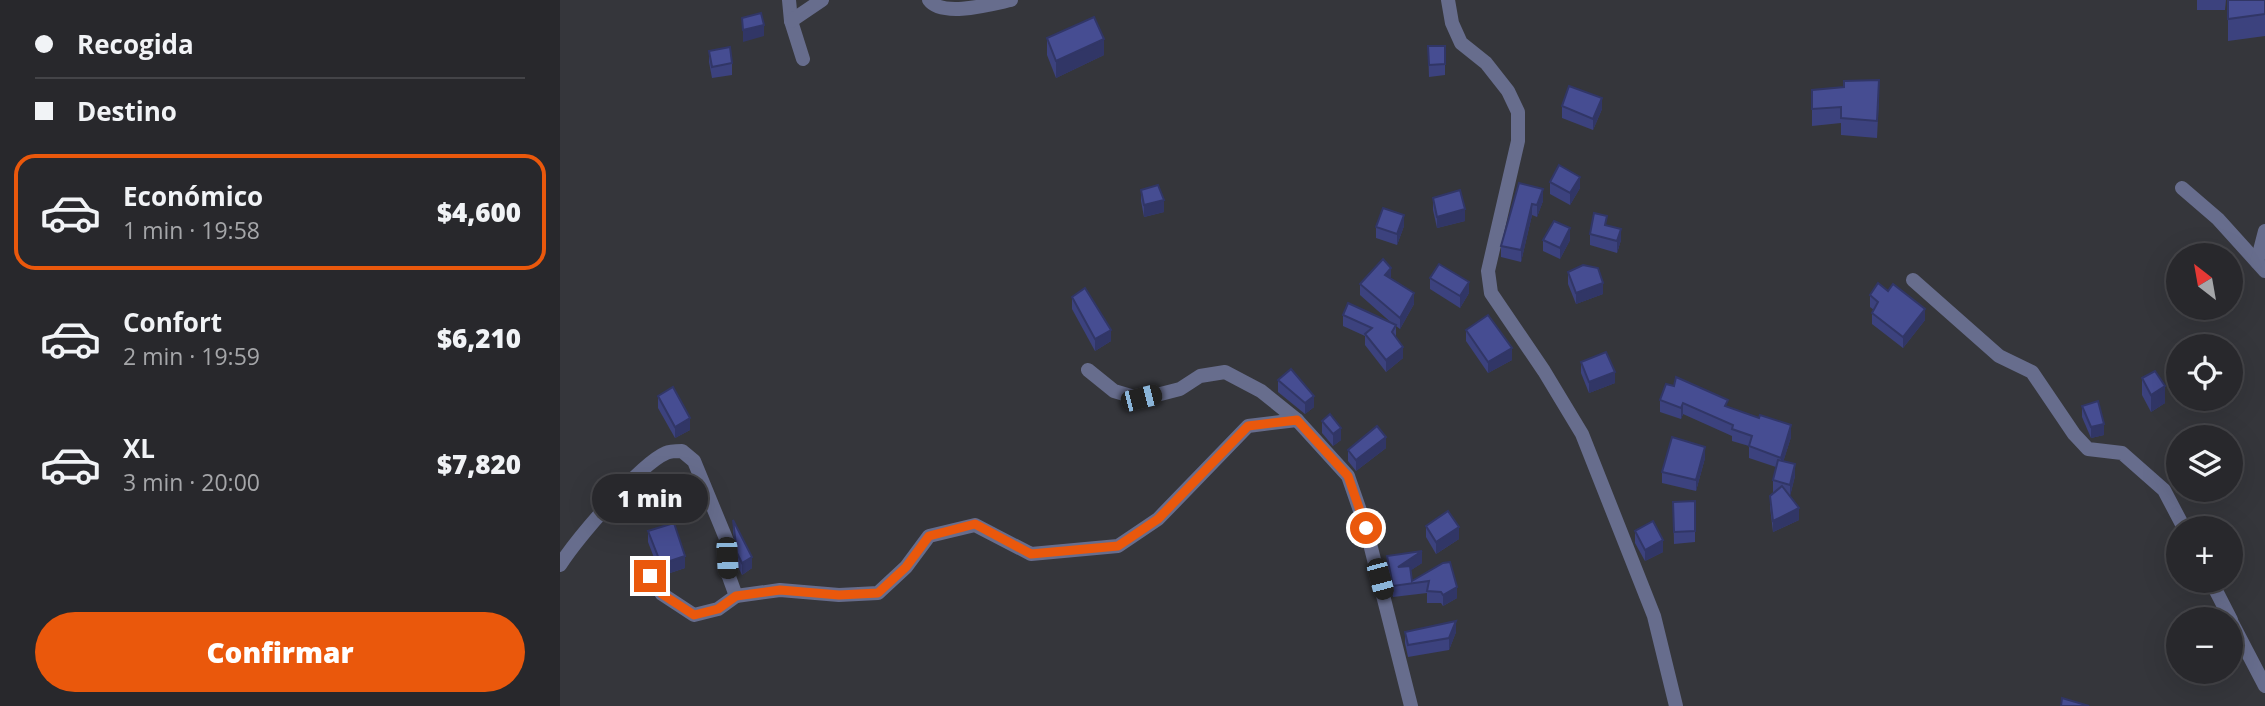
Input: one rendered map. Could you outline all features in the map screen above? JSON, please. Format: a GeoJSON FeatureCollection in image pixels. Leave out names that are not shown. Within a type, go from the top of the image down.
{"type":"FeatureCollection","features":[{"type":"Feature","properties":{"kind":"street"},"geometry":{"type":"LineString","coordinates":[[789,0],[791,21],[803,59]]}},
{"type":"Feature","properties":{"kind":"street"},"geometry":{"type":"LineString","coordinates":[[791,21],[821,0]]}},
{"type":"Feature","properties":{"kind":"street"},"geometry":{"type":"LineString","coordinates":[[929,0],[932,5],[947,9],[1012,0]]}},
{"type":"Feature","properties":{"kind":"street"},"geometry":{"type":"LineString","coordinates":[[1448,0],[1452,23],[1461,43],[1486,64],[1508,91],[1518,112],[1518,141],[1488,271],[1490,293],[1538,361],[1582,434],[1654,616],[1676,706]]}},
{"type":"Feature","properties":{"kind":"street"},"geometry":{"type":"LineString","coordinates":[[2182,188],[2218,219],[2261,267]]}},
{"type":"Feature","properties":{"kind":"street"},"geometry":{"type":"LineString","coordinates":[[2261,267],[2265,230]]}},
{"type":"Feature","properties":{"kind":"street"},"geometry":{"type":"LineString","coordinates":[[1913,280],[1999,356],[2032,372],[2074,434],[2088,449],[2122,453],[2164,489],[2178,516]]}},
{"type":"Feature","properties":{"kind":"street"},"geometry":{"type":"LineString","coordinates":[[1088,370],[1114,391],[1141,398],[1180,388],[1200,376],[1225,372],[1261,391],[1297,420],[1348,476],[1366,528],[1411,706]]}},
{"type":"Feature","properties":{"kind":"street"},"geometry":{"type":"LineString","coordinates":[[650,576],[662,594],[694,615],[718,609],[736,596],[780,590],[839,595],[878,593],[906,567],[929,536],[975,524],[1031,554],[1118,546],[1158,519],[1248,426],[1297,420]]}},
{"type":"Feature","properties":{"kind":"street"},"geometry":{"type":"LineString","coordinates":[[560,565],[572,546],[643,469],[667,452],[682,451],[694,461],[727,541],[728,574],[736,596]]}},
{"type":"Feature","properties":{"kind":"street"},"geometry":{"type":"LineString","coordinates":[[2243,643],[2265,686]]}},
{"type":"Feature","properties":{"kind":"building"},"geometry":{"type":"Polygon","coordinates":[[[2228,0],[2265,0],[2265,14],[2228,19],[2228,0]]]}},
{"type":"Feature","properties":{"kind":"building"},"geometry":{"type":"Polygon","coordinates":[[[761,13],[764,25],[743,30],[742,18],[761,13]]]}},
{"type":"Feature","properties":{"kind":"building"},"geometry":{"type":"Polygon","coordinates":[[[1094,17],[1104,39],[1056,61],[1047,38],[1094,17]]]}},
{"type":"Feature","properties":{"kind":"building"},"geometry":{"type":"Polygon","coordinates":[[[1428,46],[1445,46],[1445,64],[1429,65],[1428,46]]]}},
{"type":"Feature","properties":{"kind":"building"},"geometry":{"type":"Polygon","coordinates":[[[730,47],[732,63],[712,67],[709,51],[730,47]]]}},
{"type":"Feature","properties":{"kind":"building"},"geometry":{"type":"Polygon","coordinates":[[[1879,80],[1877,121],[1841,118],[1841,107],[1812,109],[1812,90],[1844,87],[1844,81],[1879,80]]]}},
{"type":"Feature","properties":{"kind":"building"},"geometry":{"type":"Polygon","coordinates":[[[1569,86],[1602,98],[1593,119],[1562,106],[1569,86]]]}},
{"type":"Feature","properties":{"kind":"building"},"geometry":{"type":"Polygon","coordinates":[[[1559,165],[1580,177],[1570,193],[1550,182],[1559,165]]]}},
{"type":"Feature","properties":{"kind":"building"},"geometry":{"type":"Polygon","coordinates":[[[1519,183],[1543,189],[1537,205],[1532,204],[1521,250],[1501,246],[1519,183]]]}},
{"type":"Feature","properties":{"kind":"building"},"geometry":{"type":"Polygon","coordinates":[[[1158,185],[1164,200],[1144,205],[1141,190],[1158,185]]]}},
{"type":"Feature","properties":{"kind":"building"},"geometry":{"type":"Polygon","coordinates":[[[1460,190],[1465,209],[1437,217],[1433,198],[1460,190]]]}},
{"type":"Feature","properties":{"kind":"building"},"geometry":{"type":"Polygon","coordinates":[[[1383,208],[1404,215],[1397,234],[1376,227],[1383,208]]]}},
{"type":"Feature","properties":{"kind":"building"},"geometry":{"type":"Polygon","coordinates":[[[1594,213],[1607,216],[1605,225],[1621,229],[1617,241],[1590,234],[1594,213]]]}},
{"type":"Feature","properties":{"kind":"building"},"geometry":{"type":"Polygon","coordinates":[[[1554,221],[1570,228],[1560,248],[1543,240],[1554,221]]]}},
{"type":"Feature","properties":{"kind":"building"},"geometry":{"type":"Polygon","coordinates":[[[1383,259],[1391,268],[1385,275],[1414,293],[1400,318],[1360,284],[1383,259]]]}},
{"type":"Feature","properties":{"kind":"building"},"geometry":{"type":"Polygon","coordinates":[[[1439,264],[1469,282],[1460,296],[1430,278],[1439,264]]]}},
{"type":"Feature","properties":{"kind":"building"},"geometry":{"type":"Polygon","coordinates":[[[1583,265],[1598,268],[1603,283],[1576,293],[1568,272],[1583,265]]]}},
{"type":"Feature","properties":{"kind":"building"},"geometry":{"type":"Polygon","coordinates":[[[1878,283],[1888,291],[1893,284],[1925,309],[1903,337],[1872,313],[1878,302],[1870,295],[1878,283]]]}},
{"type":"Feature","properties":{"kind":"building"},"geometry":{"type":"Polygon","coordinates":[[[1085,288],[1111,330],[1095,339],[1072,297],[1085,288]]]}},
{"type":"Feature","properties":{"kind":"building"},"geometry":{"type":"Polygon","coordinates":[[[1348,303],[1396,325],[1392,332],[1403,347],[1386,360],[1365,334],[1372,328],[1343,315],[1348,303]]]}},
{"type":"Feature","properties":{"kind":"building"},"geometry":{"type":"Polygon","coordinates":[[[1488,315],[1512,348],[1488,362],[1466,330],[1488,315]]]}},
{"type":"Feature","properties":{"kind":"building"},"geometry":{"type":"Polygon","coordinates":[[[1606,352],[1615,372],[1589,382],[1581,362],[1606,352]]]}},
{"type":"Feature","properties":{"kind":"building"},"geometry":{"type":"Polygon","coordinates":[[[1291,369],[1314,396],[1305,403],[1278,380],[1291,369]]]}},
{"type":"Feature","properties":{"kind":"building"},"geometry":{"type":"Polygon","coordinates":[[[2155,371],[2165,386],[2151,395],[2142,378],[2155,371]]]}},
{"type":"Feature","properties":{"kind":"building"},"geometry":{"type":"Polygon","coordinates":[[[1676,377],[1728,400],[1725,406],[1759,418],[1760,415],[1791,425],[1781,458],[1749,446],[1752,436],[1732,429],[1733,425],[1683,403],[1681,408],[1660,400],[1666,384],[1674,386],[1676,377]]]}},
{"type":"Feature","properties":{"kind":"building"},"geometry":{"type":"Polygon","coordinates":[[[673,387],[690,418],[675,427],[658,396],[673,387]]]}},
{"type":"Feature","properties":{"kind":"building"},"geometry":{"type":"Polygon","coordinates":[[[2098,401],[2104,424],[2091,427],[2082,406],[2098,401]]]}},
{"type":"Feature","properties":{"kind":"building"},"geometry":{"type":"Polygon","coordinates":[[[1330,414],[1341,428],[1333,434],[1322,421],[1330,414]]]}},
{"type":"Feature","properties":{"kind":"building"},"geometry":{"type":"Polygon","coordinates":[[[1377,426],[1386,437],[1356,460],[1348,450],[1377,426]]]}},
{"type":"Feature","properties":{"kind":"building"},"geometry":{"type":"Polygon","coordinates":[[[1672,437],[1705,447],[1696,480],[1662,472],[1672,437]]]}},
{"type":"Feature","properties":{"kind":"building"},"geometry":{"type":"Polygon","coordinates":[[[1778,460],[1795,464],[1790,485],[1773,480],[1778,460]]]}},
{"type":"Feature","properties":{"kind":"building"},"geometry":{"type":"Polygon","coordinates":[[[1782,486],[1799,508],[1773,521],[1770,496],[1782,486]]]}},
{"type":"Feature","properties":{"kind":"building"},"geometry":{"type":"Polygon","coordinates":[[[1695,501],[1695,531],[1674,532],[1673,502],[1695,501]]]}},
{"type":"Feature","properties":{"kind":"building"},"geometry":{"type":"Polygon","coordinates":[[[1448,511],[1459,527],[1436,542],[1426,526],[1448,511]]]}},
{"type":"Feature","properties":{"kind":"building"},"geometry":{"type":"Polygon","coordinates":[[[733,520],[752,557],[742,563],[737,553],[733,520]]]}},
{"type":"Feature","properties":{"kind":"building"},"geometry":{"type":"Polygon","coordinates":[[[1653,521],[1663,540],[1645,550],[1635,531],[1653,521]]]}},
{"type":"Feature","properties":{"kind":"building"},"geometry":{"type":"Polygon","coordinates":[[[674,523],[685,556],[661,564],[648,531],[674,523]]]}},
{"type":"Feature","properties":{"kind":"building"},"geometry":{"type":"Polygon","coordinates":[[[1422,551],[1398,567],[1410,566],[1412,581],[1443,563],[1450,562],[1457,587],[1443,595],[1441,592],[1427,591],[1429,581],[1393,586],[1387,556],[1422,551]]]}},
{"type":"Feature","properties":{"kind":"building"},"geometry":{"type":"Polygon","coordinates":[[[1456,621],[1449,638],[1408,645],[1405,632],[1456,621]]]}},
{"type":"Feature","properties":{"kind":"building"},"geometry":{"type":"Polygon","coordinates":[[[2062,698],[2089,706],[2061,706],[2062,698]]]}},
{"type":"Feature","properties":{"kind":"route"},"geometry":{"type":"LineString","coordinates":[[650,576],[662,594],[694,615],[718,609],[736,596],[780,590],[839,595],[878,593],[906,567],[929,536],[975,524],[1031,554],[1118,546],[1158,519],[1210,462],[1248,426],[1297,420],[1348,476],[1366,528]]}}]}
